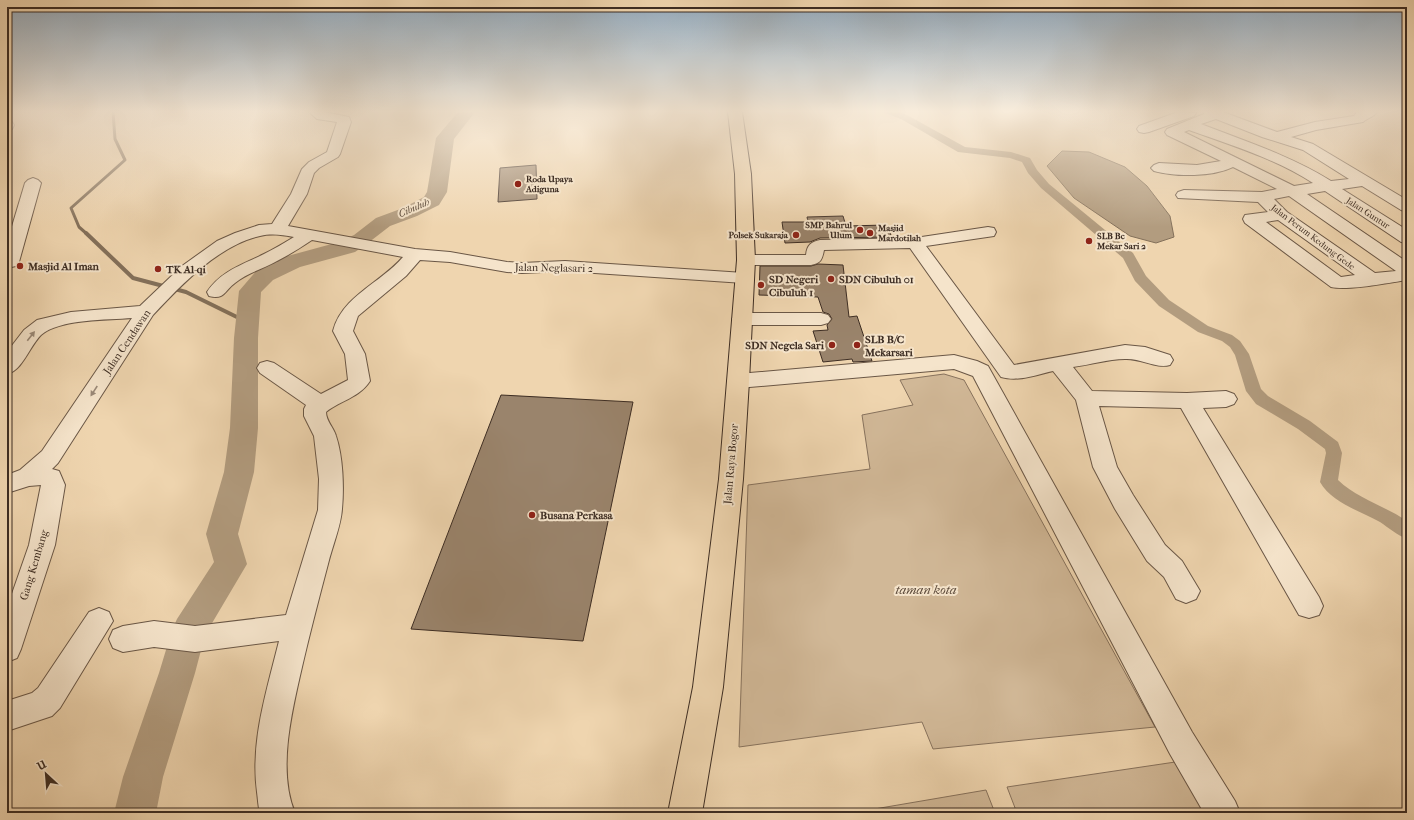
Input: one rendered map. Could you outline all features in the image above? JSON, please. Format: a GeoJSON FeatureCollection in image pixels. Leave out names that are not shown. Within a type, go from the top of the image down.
{"type":"FeatureCollection","features":[{"type":"Feature","properties":{"kind":"highway","name":"Jalan Raya Bogor"},"geometry":{"type":"LineString","coordinates":[[685,813],[708,687],[731,479],[745,269],[743,174],[740,150]]}},
{"type":"Feature","properties":{"kind":"street"},"geometry":{"type":"LineString","coordinates":[[278,229],[300,194],[307,172],[314,165],[333,154],[334,150]]}},
{"type":"Feature","properties":{"kind":"street"},"geometry":{"type":"LineString","coordinates":[[1210,150],[1292,191],[1407,270]]}},
{"type":"Feature","properties":{"kind":"street","name":"Jalan Guntur"},"geometry":{"type":"LineString","coordinates":[[1259,150],[1306,172],[1328,188],[1407,238]]}},
{"type":"Feature","properties":{"kind":"street"},"geometry":{"type":"LineString","coordinates":[[1314,150],[1407,207]]}},
{"type":"Feature","properties":{"kind":"street"},"geometry":{"type":"LineString","coordinates":[[1159,168],[1217,168],[1233,161]]}},
{"type":"Feature","properties":{"kind":"street","name":"Jalan Perum Kedung Gede"},"geometry":{"type":"LineString","coordinates":[[1262,197],[1292,191],[1328,188],[1366,181]]}},
{"type":"Feature","properties":{"kind":"street"},"geometry":{"type":"LineString","coordinates":[[7,263],[10,262],[33,183]]}},
{"type":"Feature","properties":{"kind":"street"},"geometry":{"type":"LineString","coordinates":[[1184,195],[1262,197]]}},
{"type":"Feature","properties":{"kind":"street","name":"Jalan Perum Kedung Gede"},"geometry":{"type":"LineString","coordinates":[[1262,197],[1281,215],[1373,280]]}},
{"type":"Feature","properties":{"kind":"street"},"geometry":{"type":"LineString","coordinates":[[1281,215],[1251,219],[1337,283],[1407,275]]}},
{"type":"Feature","properties":{"kind":"street","name":"Jalan Cendawan"},"geometry":{"type":"LineString","coordinates":[[18,480],[50,457],[152,305],[206,255],[226,244],[258,231],[278,229],[366,244]]}},
{"type":"Feature","properties":{"kind":"street"},"geometry":{"type":"LineString","coordinates":[[988,232],[916,243],[1008,372],[1021,371],[1058,363],[1125,352],[1145,354],[1163,360]]}},
{"type":"Feature","properties":{"kind":"street"},"geometry":{"type":"LineString","coordinates":[[216,292],[220,285],[239,271],[278,254],[310,234]]}},
{"type":"Feature","properties":{"kind":"street","name":"Jalan Neglasari 2"},"geometry":{"type":"LineString","coordinates":[[366,244],[415,254],[450,257],[507,267],[565,266],[745,269],[811,260],[814,259],[815,248],[820,245],[916,243]]}},
{"type":"Feature","properties":{"kind":"street"},"geometry":{"type":"LineString","coordinates":[[278,813],[276,811],[272,777],[271,750],[279,701],[297,626],[330,510],[331,479],[328,456],[324,436],[315,416],[315,409],[320,404],[354,387],[359,381],[355,354],[344,331],[345,323],[350,314],[359,304],[403,269],[415,254]]}},
{"type":"Feature","properties":{"kind":"street"},"geometry":{"type":"LineString","coordinates":[[7,367],[36,330],[44,325],[68,319],[152,305]]}},
{"type":"Feature","properties":{"kind":"street"},"geometry":{"type":"LineString","coordinates":[[742,319],[821,319]]}},
{"type":"Feature","properties":{"kind":"street"},"geometry":{"type":"LineString","coordinates":[[738,381],[954,362],[970,366],[981,371],[1181,743],[1223,813]]}},
{"type":"Feature","properties":{"kind":"street"},"geometry":{"type":"LineString","coordinates":[[1058,363],[1086,398],[1105,467],[1153,549],[1163,561],[1173,569],[1186,591]]}},
{"type":"Feature","properties":{"kind":"street"},"geometry":{"type":"LineString","coordinates":[[267,368],[320,404]]}},
{"type":"Feature","properties":{"kind":"street"},"geometry":{"type":"LineString","coordinates":[[1086,398],[1187,401],[1226,400]]}},
{"type":"Feature","properties":{"kind":"street"},"geometry":{"type":"LineString","coordinates":[[1187,401],[1309,606]]}},
{"type":"Feature","properties":{"kind":"street","name":"Gang Kembang"},"geometry":{"type":"LineString","coordinates":[[10,635],[42,545],[53,485],[51,478],[42,476],[18,480]]}},
{"type":"Feature","properties":{"kind":"street"},"geometry":{"type":"LineString","coordinates":[[7,716],[41,705],[50,698],[98,621]]}},
{"type":"Feature","properties":{"kind":"street"},"geometry":{"type":"LineString","coordinates":[[123,638],[154,634],[195,639],[297,626]]}},
{"type":"Feature","properties":{"kind":"green space","name":"taman kota"},"geometry":{"type":"Polygon","coordinates":[[[944,374],[964,380],[1155,727],[933,749],[922,722],[739,747],[748,485],[870,469],[862,415],[913,405],[900,380],[944,374]]]}},
{"type":"Feature","properties":{"kind":"green space"},"geometry":{"type":"Polygon","coordinates":[[[1182,761],[1211,813],[1017,813],[1007,787],[1182,761]]]}},
{"type":"Feature","properties":{"kind":"green space"},"geometry":{"type":"Polygon","coordinates":[[[986,790],[995,813],[851,813],[986,790]]]}},
{"type":"Feature","properties":{"kind":"shaded area"},"geometry":{"type":"Polygon","coordinates":[[[1062,151],[1089,152],[1125,167],[1147,186],[1170,216],[1174,237],[1156,243],[1130,236],[1074,198],[1047,166],[1062,151]]]}},
{"type":"Feature","properties":{"kind":"building","name":"Roda Upaya Adiguna"},"geometry":{"type":"Polygon","coordinates":[[[536,165],[537,199],[498,202],[500,168],[536,165]]]}},
{"type":"Feature","properties":{"kind":"building"},"geometry":{"type":"Polygon","coordinates":[[[843,216],[846,226],[886,225],[892,237],[820,238],[810,242],[785,243],[782,222],[808,222],[807,217],[843,216]]]}},
{"type":"Feature","properties":{"kind":"building"},"geometry":{"type":"Polygon","coordinates":[[[818,264],[843,265],[849,317],[857,316],[872,361],[853,362],[852,359],[823,362],[813,331],[828,330],[827,325],[832,319],[829,314],[823,312],[818,297],[759,295],[760,266],[811,266],[818,264]]]}},
{"type":"Feature","properties":{"kind":"building","name":"Busana Perkasa"},"geometry":{"type":"Polygon","coordinates":[[[501,395],[633,402],[583,641],[411,629],[501,395]]]}},
{"type":"Feature","properties":{"kind":"waterway"},"geometry":{"type":"LineString","coordinates":[[87,234],[79,227],[71,208],[125,160],[120,150]]}},
{"type":"Feature","properties":{"kind":"waterway","name":"Cibuluh"},"geometry":{"type":"LineString","coordinates":[[135,813],[143,777],[177,673],[189,630],[231,564],[222,534],[239,472],[244,428],[246,338],[250,291],[265,275],[292,262],[347,247],[361,239],[383,222],[410,212],[432,201],[437,192],[443,150]]}},
{"type":"Feature","properties":{"kind":"waterway"},"geometry":{"type":"LineString","coordinates":[[965,150],[1011,155],[1026,160],[1032,171],[1045,186],[1128,256],[1140,278],[1164,303],[1203,329],[1227,338],[1235,344],[1242,354],[1254,391],[1262,400],[1304,425],[1332,446],[1334,453],[1329,482],[1335,488],[1341,493],[1387,518],[1407,531]]}},
{"type":"Feature","properties":{"kind":"waterway"},"geometry":{"type":"LineString","coordinates":[[86,233],[133,278],[186,292],[247,322]]}},
{"type":"Feature","properties":{"kind":"place","name":"Roda Upaya Adiguna"},"geometry":{"type":"Point","coordinates":[518,184]}},
{"type":"Feature","properties":{"kind":"place","name":"SMP Bahrul Ulum"},"geometry":{"type":"Point","coordinates":[860,230]}},
{"type":"Feature","properties":{"kind":"place","name":"Masjid Mardotilah"},"geometry":{"type":"Point","coordinates":[870,233]}},
{"type":"Feature","properties":{"kind":"place","name":"Polsek Sukaraja"},"geometry":{"type":"Point","coordinates":[796,235]}},
{"type":"Feature","properties":{"kind":"place","name":"SLB Bc Mekar Sari 2"},"geometry":{"type":"Point","coordinates":[1089,241]}},
{"type":"Feature","properties":{"kind":"place","name":"Masjid Al Iman"},"geometry":{"type":"Point","coordinates":[20,266]}},
{"type":"Feature","properties":{"kind":"place","name":"TK Al-qi"},"geometry":{"type":"Point","coordinates":[158,269]}},
{"type":"Feature","properties":{"kind":"place","name":"SDN Cibuluh 01"},"geometry":{"type":"Point","coordinates":[831,279]}},
{"type":"Feature","properties":{"kind":"place","name":"SD Negeri Cibuluh 1"},"geometry":{"type":"Point","coordinates":[761,285]}},
{"type":"Feature","properties":{"kind":"place","name":"SDN Negela Sari"},"geometry":{"type":"Point","coordinates":[832,345]}},
{"type":"Feature","properties":{"kind":"place","name":"SLB B/C Mekarsari"},"geometry":{"type":"Point","coordinates":[857,345]}},
{"type":"Feature","properties":{"kind":"place","name":"Busana Perkasa"},"geometry":{"type":"Point","coordinates":[532,515]}}]}
